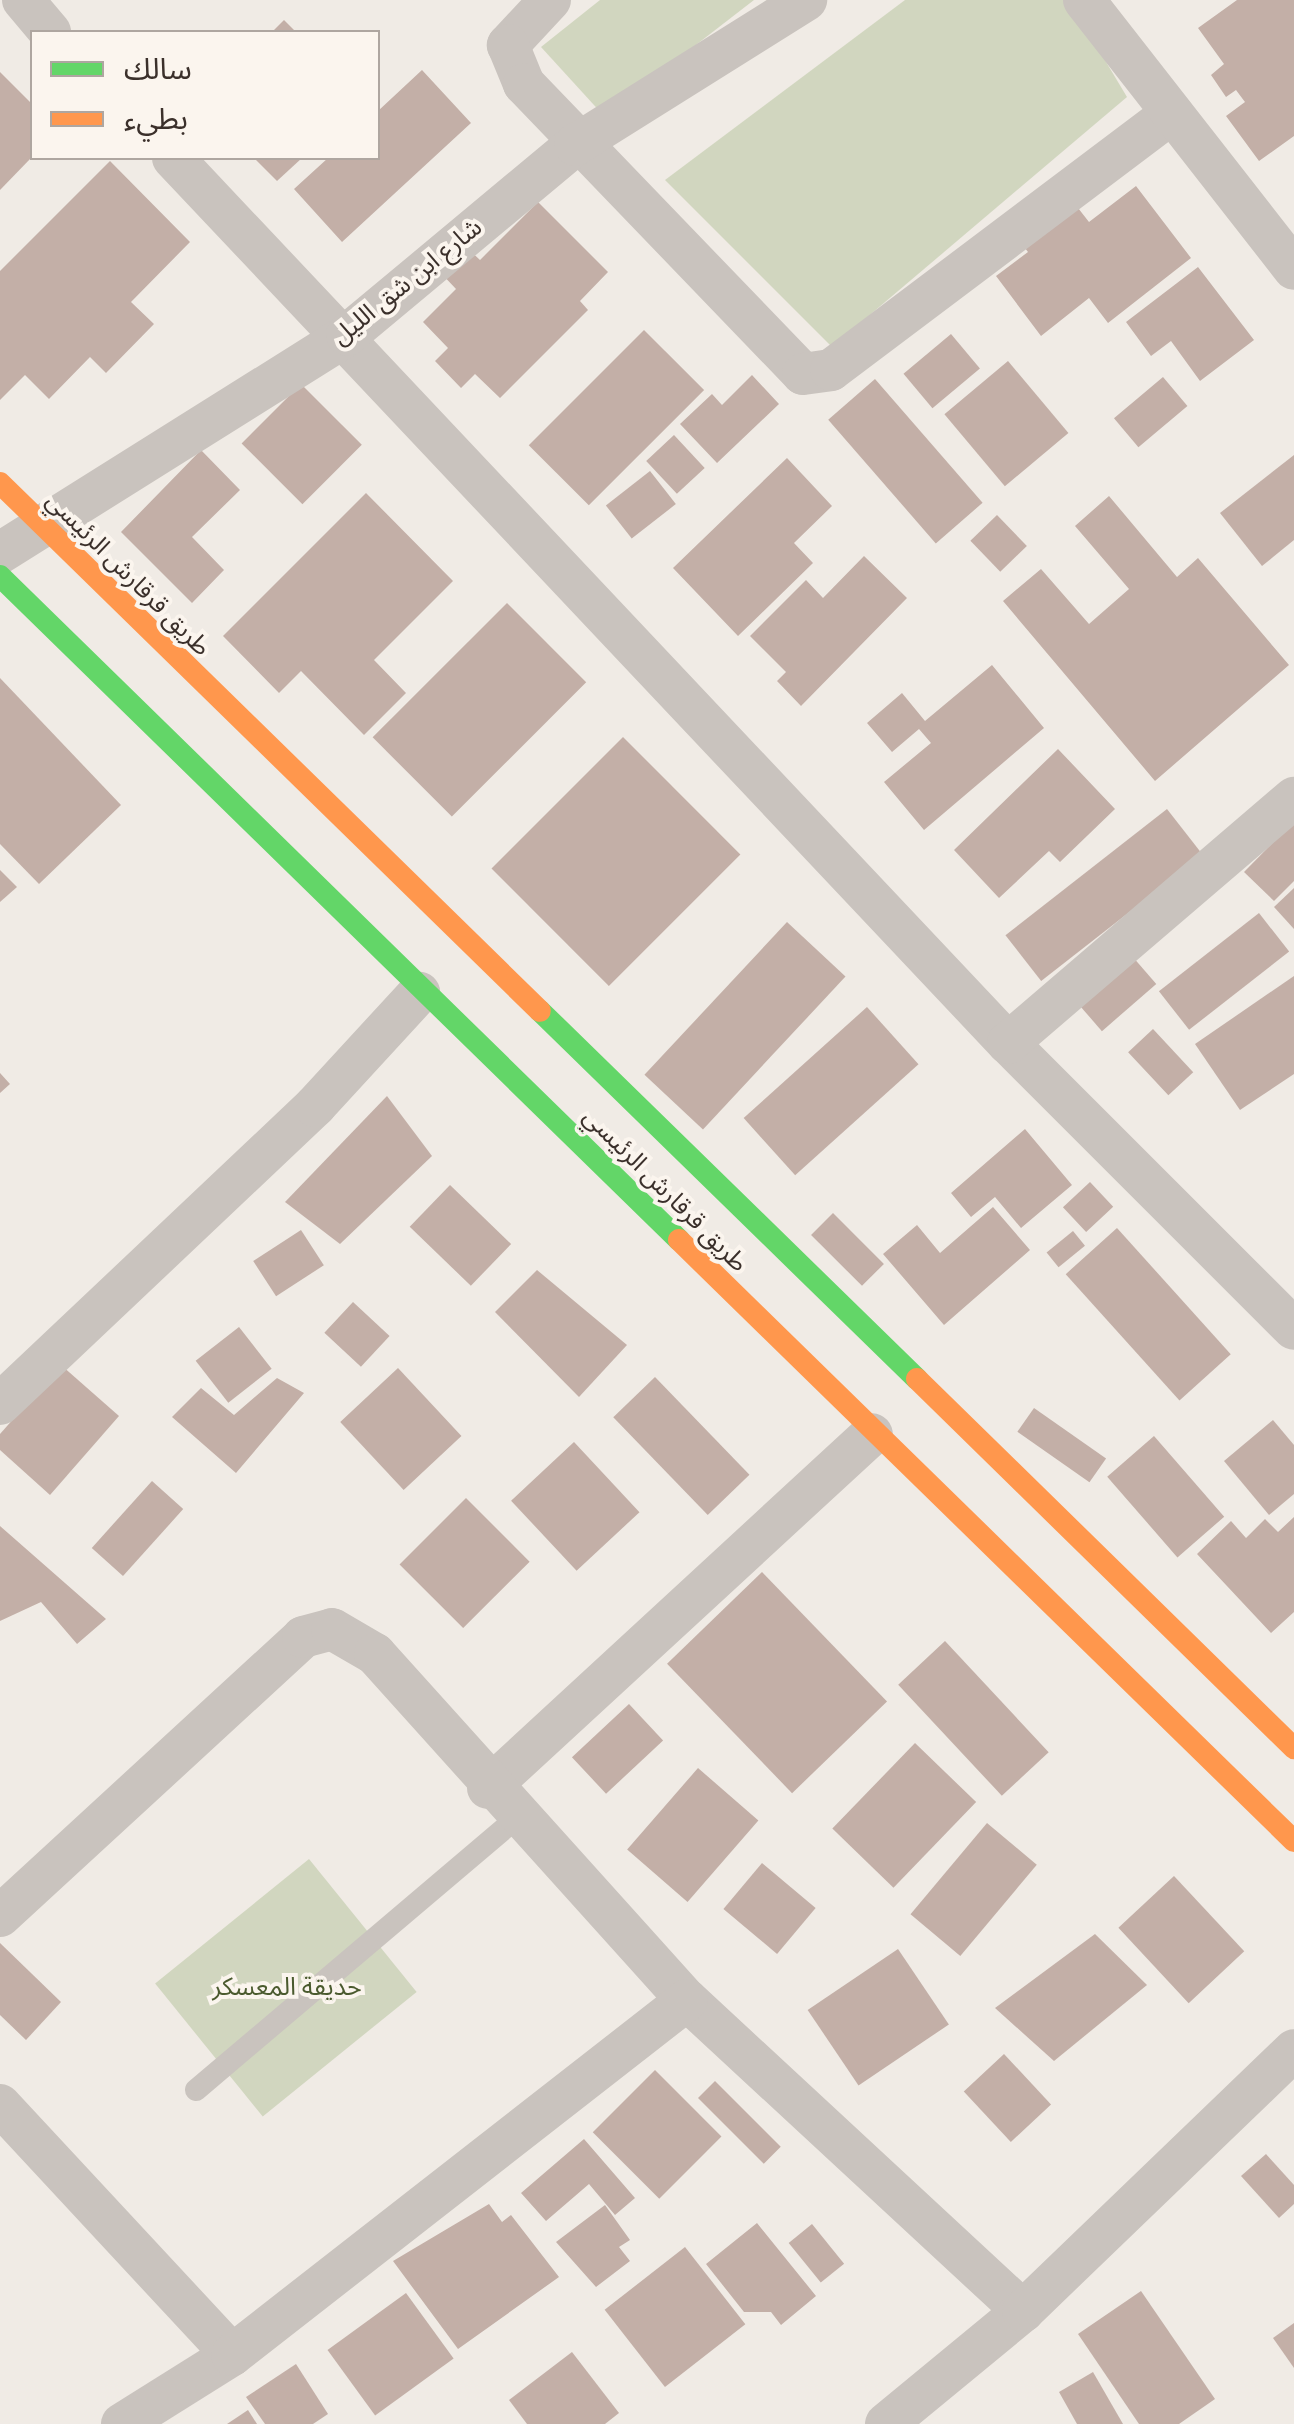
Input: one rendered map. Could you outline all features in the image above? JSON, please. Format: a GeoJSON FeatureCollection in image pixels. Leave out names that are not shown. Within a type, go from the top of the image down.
{"type":"FeatureCollection","features":[{"type":"Feature","properties":{"kind":"main road","name":"طريق قرقارش الرئيسي"},"geometry":{"type":"LineString","coordinates":[[0,484],[1294,1748]]}},
{"type":"Feature","properties":{"kind":"main road","name":"طريق قرقارش الرئيسي"},"geometry":{"type":"LineString","coordinates":[[0,576],[419,993],[1294,1841]]}},
{"type":"Feature","properties":{"kind":"street"},"geometry":{"type":"LineString","coordinates":[[23,0],[48,30]]}},
{"type":"Feature","properties":{"kind":"street"},"geometry":{"type":"LineString","coordinates":[[550,0],[508,45],[524,84],[575,146],[782,362],[816,374],[1172,113]]}},
{"type":"Feature","properties":{"kind":"street","name":"شارع ابن شق الليل"},"geometry":{"type":"LineString","coordinates":[[0,553],[347,335],[575,146],[806,0]]}},
{"type":"Feature","properties":{"kind":"street"},"geometry":{"type":"LineString","coordinates":[[1084,0],[1294,269]]}},
{"type":"Feature","properties":{"kind":"street"},"geometry":{"type":"LineString","coordinates":[[174,160],[347,335],[1008,1044],[1294,1329]]}},
{"type":"Feature","properties":{"kind":"street"},"geometry":{"type":"LineString","coordinates":[[1008,1044],[1294,798]]}},
{"type":"Feature","properties":{"kind":"street"},"geometry":{"type":"LineString","coordinates":[[0,1404],[315,1106],[419,993]]}},
{"type":"Feature","properties":{"kind":"street"},"geometry":{"type":"LineString","coordinates":[[502,1803],[872,1434]]}},
{"type":"Feature","properties":{"kind":"street"},"geometry":{"type":"LineString","coordinates":[[0,1916],[316,1630],[332,1629],[375,1654],[502,1803],[687,2000],[1023,2311]]}},
{"type":"Feature","properties":{"kind":"street"},"geometry":{"type":"LineString","coordinates":[[122,2424],[232,2354],[687,2000]]}},
{"type":"Feature","properties":{"kind":"street"},"geometry":{"type":"LineString","coordinates":[[886,2424],[1023,2311],[1294,2050]]}},
{"type":"Feature","properties":{"kind":"street"},"geometry":{"type":"LineString","coordinates":[[0,2105],[232,2354]]}},
{"type":"Feature","properties":{"kind":"lane"},"geometry":{"type":"LineString","coordinates":[[196,2090],[502,1803]]}},
{"type":"Feature","properties":{"kind":"green space"},"geometry":{"type":"Polygon","coordinates":[[[600,0],[754,0],[604,116],[541,47],[600,0]]]}},
{"type":"Feature","properties":{"kind":"green space"},"geometry":{"type":"Polygon","coordinates":[[[905,0],[1069,0],[1127,97],[832,347],[665,180],[905,0]]]}},
{"type":"Feature","properties":{"kind":"green space","name":"حديقة المعسكر"},"geometry":{"type":"Polygon","coordinates":[[[309,1859],[417,1992],[263,2116],[155,1984],[309,1859]]]}},
{"type":"Feature","properties":{"kind":"building"},"geometry":{"type":"Polygon","coordinates":[[[1237,0],[1294,0],[1294,136],[1259,161],[1226,116],[1245,102],[1236,90],[1226,97],[1211,75],[1224,64],[1198,28],[1237,0]]]}},
{"type":"Feature","properties":{"kind":"building"},"geometry":{"type":"Polygon","coordinates":[[[284,20],[294,30],[274,30],[284,20]]]}},
{"type":"Feature","properties":{"kind":"building"},"geometry":{"type":"Polygon","coordinates":[[[422,70],[471,123],[342,242],[294,189],[326,160],[380,160],[380,109],[422,70]]]}},
{"type":"Feature","properties":{"kind":"building"},"geometry":{"type":"Polygon","coordinates":[[[0,72],[30,102],[30,159],[0,190],[0,72]]]}},
{"type":"Feature","properties":{"kind":"building"},"geometry":{"type":"Polygon","coordinates":[[[256,160],[300,160],[277,181],[256,160]]]}},
{"type":"Feature","properties":{"kind":"building"},"geometry":{"type":"Polygon","coordinates":[[[110,161],[190,242],[131,302],[154,324],[106,373],[90,357],[49,399],[25,375],[0,400],[0,271],[110,161]]]}},
{"type":"Feature","properties":{"kind":"building"},"geometry":{"type":"Polygon","coordinates":[[[1136,186],[1191,258],[1108,323],[1089,298],[1041,336],[996,276],[1028,252],[1019,240],[1071,199],[1089,222],[1136,186]]]}},
{"type":"Feature","properties":{"kind":"building"},"geometry":{"type":"Polygon","coordinates":[[[538,202],[608,272],[580,301],[588,310],[500,398],[475,374],[461,388],[435,361],[448,348],[423,322],[456,289],[439,271],[464,245],[480,260],[538,202]]]}},
{"type":"Feature","properties":{"kind":"building"},"geometry":{"type":"Polygon","coordinates":[[[1198,267],[1254,340],[1200,381],[1171,341],[1151,356],[1126,322],[1198,267]]]}},
{"type":"Feature","properties":{"kind":"building"},"geometry":{"type":"Polygon","coordinates":[[[644,330],[704,390],[589,505],[529,445],[644,330]]]}},
{"type":"Feature","properties":{"kind":"building"},"geometry":{"type":"Polygon","coordinates":[[[951,334],[980,368],[932,408],[904,374],[951,334]]]}},
{"type":"Feature","properties":{"kind":"building"},"geometry":{"type":"Polygon","coordinates":[[[1008,361],[1068,433],[1005,486],[944,414],[1008,361]]]}},
{"type":"Feature","properties":{"kind":"building"},"geometry":{"type":"Polygon","coordinates":[[[752,375],[779,404],[717,463],[680,424],[712,394],[722,405],[752,375]]]}},
{"type":"Feature","properties":{"kind":"building"},"geometry":{"type":"Polygon","coordinates":[[[1163,377],[1187,406],[1138,447],[1114,418],[1163,377]]]}},
{"type":"Feature","properties":{"kind":"building"},"geometry":{"type":"Polygon","coordinates":[[[875,379],[983,503],[936,543],[828,420],[875,379]]]}},
{"type":"Feature","properties":{"kind":"building"},"geometry":{"type":"Polygon","coordinates":[[[301,384],[362,445],[302,504],[242,443],[301,384]]]}},
{"type":"Feature","properties":{"kind":"building"},"geometry":{"type":"Polygon","coordinates":[[[674,435],[705,468],[677,494],[646,461],[674,435]]]}},
{"type":"Feature","properties":{"kind":"building"},"geometry":{"type":"Polygon","coordinates":[[[201,450],[240,490],[192,537],[224,570],[192,603],[121,532],[201,450]]]}},
{"type":"Feature","properties":{"kind":"building"},"geometry":{"type":"Polygon","coordinates":[[[1294,455],[1294,540],[1262,566],[1220,513],[1294,455]]]}},
{"type":"Feature","properties":{"kind":"building"},"geometry":{"type":"Polygon","coordinates":[[[787,458],[832,506],[794,543],[813,563],[738,636],[673,568],[787,458]]]}},
{"type":"Feature","properties":{"kind":"building"},"geometry":{"type":"Polygon","coordinates":[[[650,471],[676,504],[632,539],[606,505],[650,471]]]}},
{"type":"Feature","properties":{"kind":"building"},"geometry":{"type":"Polygon","coordinates":[[[366,493],[453,581],[374,660],[406,693],[364,735],[301,671],[279,693],[223,636],[366,493]]]}},
{"type":"Feature","properties":{"kind":"building"},"geometry":{"type":"Polygon","coordinates":[[[1109,496],[1177,577],[1198,558],[1289,665],[1155,781],[1003,601],[1041,569],[1089,624],[1129,589],[1075,526],[1109,496]]]}},
{"type":"Feature","properties":{"kind":"building"},"geometry":{"type":"Polygon","coordinates":[[[997,515],[1027,546],[1000,572],[970,541],[997,515]]]}},
{"type":"Feature","properties":{"kind":"building"},"geometry":{"type":"Polygon","coordinates":[[[864,556],[907,598],[801,706],[777,681],[786,672],[750,636],[806,580],[823,598],[864,556]]]}},
{"type":"Feature","properties":{"kind":"building"},"geometry":{"type":"Polygon","coordinates":[[[507,603],[586,682],[452,817],[373,737],[507,603]]]}},
{"type":"Feature","properties":{"kind":"building"},"geometry":{"type":"Polygon","coordinates":[[[992,665],[1044,728],[924,830],[884,782],[931,743],[919,729],[892,752],[867,723],[902,693],[925,721],[992,665]]]}},
{"type":"Feature","properties":{"kind":"building"},"geometry":{"type":"Polygon","coordinates":[[[0,678],[121,805],[39,884],[0,844],[0,678]]]}},
{"type":"Feature","properties":{"kind":"building"},"geometry":{"type":"Polygon","coordinates":[[[623,737],[740,854],[609,986],[491,869],[623,737]]]}},
{"type":"Feature","properties":{"kind":"building"},"geometry":{"type":"Polygon","coordinates":[[[1058,749],[1115,809],[1060,862],[1049,851],[999,898],[954,850],[1058,749]]]}},
{"type":"Feature","properties":{"kind":"building"},"geometry":{"type":"Polygon","coordinates":[[[1167,809],[1203,855],[1041,981],[1005,935],[1167,809]]]}},
{"type":"Feature","properties":{"kind":"building"},"geometry":{"type":"Polygon","coordinates":[[[1294,821],[1294,881],[1274,901],[1244,872],[1294,821]]]}},
{"type":"Feature","properties":{"kind":"building"},"geometry":{"type":"Polygon","coordinates":[[[0,870],[17,887],[0,902],[0,870]]]}},
{"type":"Feature","properties":{"kind":"building"},"geometry":{"type":"Polygon","coordinates":[[[1294,888],[1294,929],[1274,907],[1294,888]]]}},
{"type":"Feature","properties":{"kind":"building"},"geometry":{"type":"Polygon","coordinates":[[[1259,913],[1289,952],[1189,1030],[1159,991],[1259,913]]]}},
{"type":"Feature","properties":{"kind":"building"},"geometry":{"type":"Polygon","coordinates":[[[787,922],[846,977],[703,1129],[644,1075],[787,922]]]}},
{"type":"Feature","properties":{"kind":"building"},"geometry":{"type":"Polygon","coordinates":[[[1132,956],[1156,984],[1102,1031],[1078,1003],[1132,956]]]}},
{"type":"Feature","properties":{"kind":"building"},"geometry":{"type":"Polygon","coordinates":[[[1294,976],[1294,1074],[1240,1110],[1195,1044],[1294,976]]]}},
{"type":"Feature","properties":{"kind":"building"},"geometry":{"type":"Polygon","coordinates":[[[867,1007],[919,1064],[795,1175],[744,1118],[867,1007]]]}},
{"type":"Feature","properties":{"kind":"building"},"geometry":{"type":"Polygon","coordinates":[[[1153,1029],[1193,1072],[1168,1095],[1128,1052],[1153,1029]]]}},
{"type":"Feature","properties":{"kind":"building"},"geometry":{"type":"Polygon","coordinates":[[[0,1073],[10,1084],[0,1093],[0,1073]]]}},
{"type":"Feature","properties":{"kind":"building"},"geometry":{"type":"Polygon","coordinates":[[[387,1096],[432,1156],[340,1244],[285,1202],[387,1096]]]}},
{"type":"Feature","properties":{"kind":"building"},"geometry":{"type":"Polygon","coordinates":[[[1025,1129],[1072,1185],[1021,1228],[995,1197],[971,1217],[951,1193],[1025,1129]]]}},
{"type":"Feature","properties":{"kind":"building"},"geometry":{"type":"Polygon","coordinates":[[[1090,1182],[1113,1207],[1086,1232],[1063,1207],[1090,1182]]]}},
{"type":"Feature","properties":{"kind":"building"},"geometry":{"type":"Polygon","coordinates":[[[450,1185],[511,1244],[471,1286],[410,1227],[450,1185]]]}},
{"type":"Feature","properties":{"kind":"building"},"geometry":{"type":"Polygon","coordinates":[[[993,1207],[1030,1250],[944,1325],[883,1254],[917,1225],[940,1253],[993,1207]]]}},
{"type":"Feature","properties":{"kind":"building"},"geometry":{"type":"Polygon","coordinates":[[[833,1213],[884,1264],[862,1286],[811,1235],[833,1213]]]}},
{"type":"Feature","properties":{"kind":"building"},"geometry":{"type":"Polygon","coordinates":[[[1117,1228],[1231,1354],[1179,1401],[1066,1274],[1117,1228]]]}},
{"type":"Feature","properties":{"kind":"building"},"geometry":{"type":"Polygon","coordinates":[[[301,1230],[324,1265],[276,1296],[253,1261],[301,1230]]]}},
{"type":"Feature","properties":{"kind":"building"},"geometry":{"type":"Polygon","coordinates":[[[1073,1231],[1085,1246],[1059,1267],[1047,1252],[1073,1231]]]}},
{"type":"Feature","properties":{"kind":"building"},"geometry":{"type":"Polygon","coordinates":[[[537,1270],[627,1345],[579,1397],[495,1312],[537,1270]]]}},
{"type":"Feature","properties":{"kind":"building"},"geometry":{"type":"Polygon","coordinates":[[[353,1302],[390,1336],[361,1367],[324,1333],[353,1302]]]}},
{"type":"Feature","properties":{"kind":"building"},"geometry":{"type":"Polygon","coordinates":[[[239,1327],[272,1369],[228,1403],[196,1361],[239,1327]]]}},
{"type":"Feature","properties":{"kind":"building"},"geometry":{"type":"Polygon","coordinates":[[[61,1365],[119,1416],[50,1495],[0,1450],[0,1434],[61,1365]]]}},
{"type":"Feature","properties":{"kind":"building"},"geometry":{"type":"Polygon","coordinates":[[[398,1368],[461,1436],[404,1490],[340,1422],[398,1368]]]}},
{"type":"Feature","properties":{"kind":"building"},"geometry":{"type":"Polygon","coordinates":[[[655,1377],[749,1475],[708,1515],[613,1417],[655,1377]]]}},
{"type":"Feature","properties":{"kind":"building"},"geometry":{"type":"Polygon","coordinates":[[[277,1378],[304,1393],[236,1473],[172,1417],[201,1388],[234,1415],[277,1378]]]}},
{"type":"Feature","properties":{"kind":"building"},"geometry":{"type":"Polygon","coordinates":[[[1034,1408],[1106,1458],[1089,1482],[1017,1432],[1034,1408]]]}},
{"type":"Feature","properties":{"kind":"building"},"geometry":{"type":"Polygon","coordinates":[[[1273,1420],[1294,1445],[1294,1494],[1269,1515],[1224,1461],[1273,1420]]]}},
{"type":"Feature","properties":{"kind":"building"},"geometry":{"type":"Polygon","coordinates":[[[1154,1436],[1224,1517],[1177,1557],[1107,1477],[1154,1436]]]}},
{"type":"Feature","properties":{"kind":"building"},"geometry":{"type":"Polygon","coordinates":[[[574,1442],[639,1512],[577,1571],[511,1501],[574,1442]]]}},
{"type":"Feature","properties":{"kind":"building"},"geometry":{"type":"Polygon","coordinates":[[[152,1481],[183,1509],[123,1576],[92,1548],[152,1481]]]}},
{"type":"Feature","properties":{"kind":"building"},"geometry":{"type":"Polygon","coordinates":[[[466,1498],[530,1562],[463,1628],[400,1564],[466,1498]]]}},
{"type":"Feature","properties":{"kind":"building"},"geometry":{"type":"Polygon","coordinates":[[[1294,1517],[1294,1612],[1271,1633],[1197,1554],[1231,1521],[1246,1538],[1265,1519],[1278,1532],[1294,1517]]]}},
{"type":"Feature","properties":{"kind":"building"},"geometry":{"type":"Polygon","coordinates":[[[0,1526],[106,1619],[77,1644],[41,1602],[0,1621],[0,1526]]]}},
{"type":"Feature","properties":{"kind":"building"},"geometry":{"type":"Polygon","coordinates":[[[762,1572],[887,1701],[792,1793],[667,1664],[762,1572]]]}},
{"type":"Feature","properties":{"kind":"building"},"geometry":{"type":"Polygon","coordinates":[[[945,1641],[1049,1752],[1002,1796],[898,1685],[945,1641]]]}},
{"type":"Feature","properties":{"kind":"building"},"geometry":{"type":"Polygon","coordinates":[[[629,1704],[663,1741],[606,1794],[572,1757],[629,1704]]]}},
{"type":"Feature","properties":{"kind":"building"},"geometry":{"type":"Polygon","coordinates":[[[915,1743],[976,1802],[893,1888],[832,1829],[915,1743]]]}},
{"type":"Feature","properties":{"kind":"building"},"geometry":{"type":"Polygon","coordinates":[[[698,1768],[758,1820],[688,1902],[627,1850],[698,1768]]]}},
{"type":"Feature","properties":{"kind":"building"},"geometry":{"type":"Polygon","coordinates":[[[987,1823],[1037,1865],[960,1956],[911,1914],[987,1823]]]}},
{"type":"Feature","properties":{"kind":"building"},"geometry":{"type":"Polygon","coordinates":[[[762,1863],[816,1908],[777,1954],[723,1909],[762,1863]]]}},
{"type":"Feature","properties":{"kind":"building"},"geometry":{"type":"Polygon","coordinates":[[[1174,1876],[1244,1951],[1189,2003],[1118,1928],[1174,1876]]]}},
{"type":"Feature","properties":{"kind":"building"},"geometry":{"type":"Polygon","coordinates":[[[1095,1934],[1147,1985],[1054,2061],[995,2008],[1095,1934]]]}},
{"type":"Feature","properties":{"kind":"building"},"geometry":{"type":"Polygon","coordinates":[[[0,1943],[61,2002],[26,2040],[0,2015],[0,1943]]]}},
{"type":"Feature","properties":{"kind":"building"},"geometry":{"type":"Polygon","coordinates":[[[898,1949],[949,2024],[859,2085],[808,2010],[898,1949]]]}},
{"type":"Feature","properties":{"kind":"building"},"geometry":{"type":"Polygon","coordinates":[[[1004,2054],[1051,2104],[1011,2142],[964,2092],[1004,2054]]]}},
{"type":"Feature","properties":{"kind":"building"},"geometry":{"type":"Polygon","coordinates":[[[655,2070],[721,2136],[659,2199],[593,2132],[655,2070]]]}},
{"type":"Feature","properties":{"kind":"building"},"geometry":{"type":"Polygon","coordinates":[[[715,2081],[781,2147],[764,2164],[698,2098],[715,2081]]]}},
{"type":"Feature","properties":{"kind":"building"},"geometry":{"type":"Polygon","coordinates":[[[584,2139],[635,2198],[615,2215],[589,2184],[546,2221],[521,2193],[584,2139]]]}},
{"type":"Feature","properties":{"kind":"building"},"geometry":{"type":"Polygon","coordinates":[[[1266,2154],[1294,2185],[1294,2204],[1279,2218],[1241,2176],[1266,2154]]]}},
{"type":"Feature","properties":{"kind":"building"},"geometry":{"type":"Polygon","coordinates":[[[489,2204],[502,2222],[511,2215],[559,2277],[458,2349],[393,2261],[489,2204]]]}},
{"type":"Feature","properties":{"kind":"building"},"geometry":{"type":"Polygon","coordinates":[[[605,2205],[630,2240],[619,2247],[630,2261],[596,2287],[556,2242],[605,2205]]]}},
{"type":"Feature","properties":{"kind":"building"},"geometry":{"type":"Polygon","coordinates":[[[757,2223],[816,2296],[781,2325],[771,2312],[744,2312],[706,2264],[757,2223]]]}},
{"type":"Feature","properties":{"kind":"building"},"geometry":{"type":"Polygon","coordinates":[[[812,2224],[844,2264],[821,2283],[789,2243],[812,2224]]]}},
{"type":"Feature","properties":{"kind":"building"},"geometry":{"type":"Polygon","coordinates":[[[685,2247],[745,2324],[665,2387],[605,2310],[685,2247]]]}},
{"type":"Feature","properties":{"kind":"building"},"geometry":{"type":"Polygon","coordinates":[[[1141,2291],[1215,2399],[1179,2424],[1139,2424],[1078,2334],[1141,2291]]]}},
{"type":"Feature","properties":{"kind":"building"},"geometry":{"type":"Polygon","coordinates":[[[406,2293],[454,2359],[375,2416],[328,2350],[406,2293]]]}},
{"type":"Feature","properties":{"kind":"building"},"geometry":{"type":"Polygon","coordinates":[[[1294,2323],[1294,2368],[1273,2338],[1294,2323]]]}},
{"type":"Feature","properties":{"kind":"building"},"geometry":{"type":"Polygon","coordinates":[[[572,2352],[619,2413],[605,2424],[527,2424],[509,2400],[572,2352]]]}},
{"type":"Feature","properties":{"kind":"building"},"geometry":{"type":"Polygon","coordinates":[[[296,2364],[328,2414],[313,2424],[265,2424],[246,2397],[296,2364]]]}},
{"type":"Feature","properties":{"kind":"building"},"geometry":{"type":"Polygon","coordinates":[[[1093,2372],[1123,2424],[1077,2424],[1059,2392],[1093,2372]]]}},
{"type":"Feature","properties":{"kind":"building"},"geometry":{"type":"Polygon","coordinates":[[[248,2410],[257,2424],[227,2424],[248,2410]]]}},
{"type":"Feature","properties":{"kind":"traffic: fast"},"geometry":{"type":"LineString","coordinates":[[0,576],[679,1240]]}},
{"type":"Feature","properties":{"kind":"traffic: fast"},"geometry":{"type":"LineString","coordinates":[[540,1011],[917,1379]]}},
{"type":"Feature","properties":{"kind":"traffic: slow"},"geometry":{"type":"LineString","coordinates":[[0,483],[540,1011]]}},
{"type":"Feature","properties":{"kind":"traffic: slow"},"geometry":{"type":"LineString","coordinates":[[679,1240],[1294,1841]]}},
{"type":"Feature","properties":{"kind":"traffic: slow"},"geometry":{"type":"LineString","coordinates":[[917,1379],[1294,1748]]}}]}
